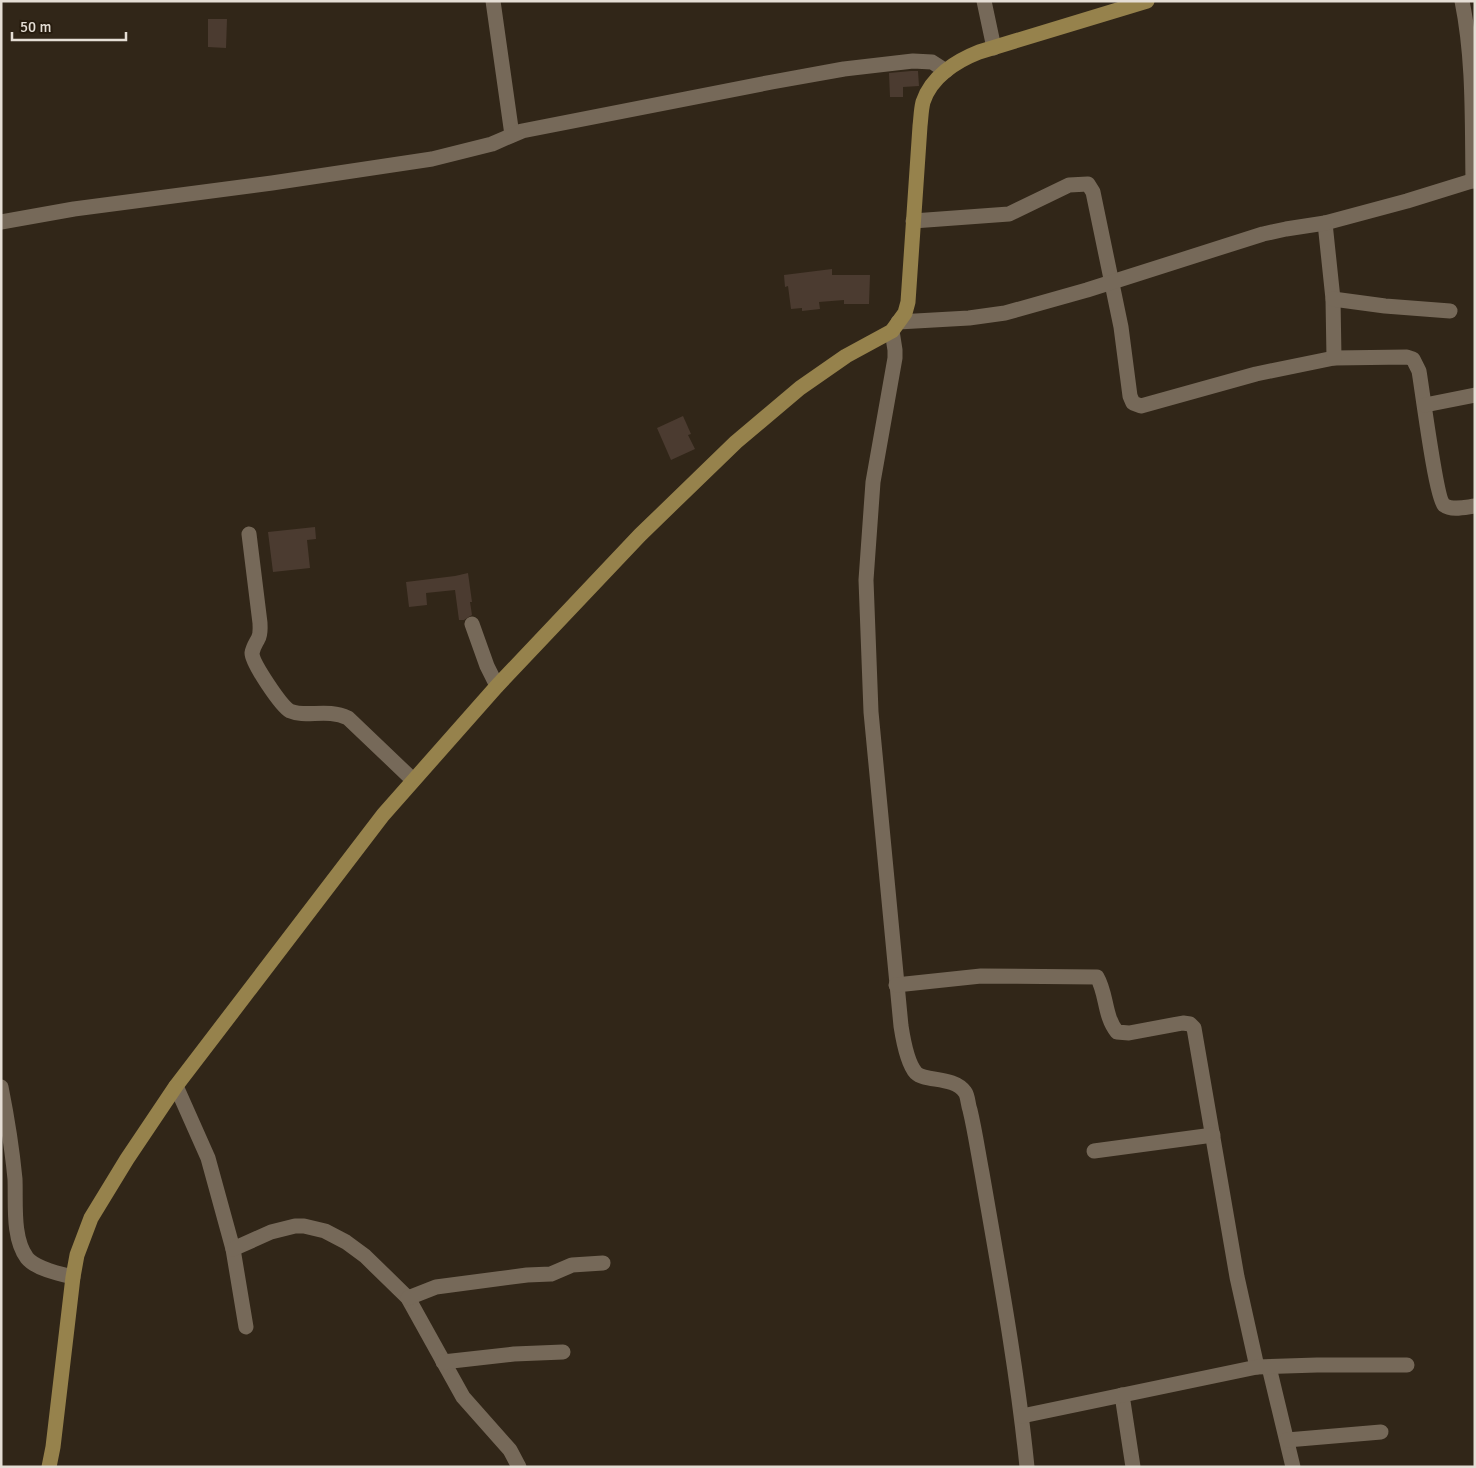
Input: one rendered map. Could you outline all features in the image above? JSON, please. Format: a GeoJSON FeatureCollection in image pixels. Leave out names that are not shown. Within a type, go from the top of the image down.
{"type":"FeatureCollection","features":[{"type":"Feature","properties":{"kind":"main road"},"geometry":{"type":"LineString","coordinates":[[49,1467],[77,1255],[91,1218],[127,1159],[176,1086],[383,815],[497,686],[640,535],[736,442],[800,388],[846,356],[895,327],[905,313],[908,302],[923,103],[928,90],[946,71],[965,57],[1146,1]]}},
{"type":"Feature","properties":{"kind":"street"},"geometry":{"type":"LineString","coordinates":[[494,1],[512,135]]}},
{"type":"Feature","properties":{"kind":"street"},"geometry":{"type":"LineString","coordinates":[[984,1],[994,48]]}},
{"type":"Feature","properties":{"kind":"street"},"geometry":{"type":"LineString","coordinates":[[1027,1467],[1022,1416],[998,1264],[974,1128],[965,1092],[959,1086],[947,1081],[919,1075],[915,1072],[905,1046],[896,985],[871,712],[866,580],[872,482],[895,350],[895,327],[1005,312],[1050,301],[1263,234],[1286,228],[1326,223],[1474,180],[1471,76],[1466,20],[1462,1]]}},
{"type":"Feature","properties":{"kind":"street"},"geometry":{"type":"LineString","coordinates":[[1,222],[74,209],[432,160],[492,144],[522,131],[844,69],[913,61],[932,62],[946,71]]}},
{"type":"Feature","properties":{"kind":"street"},"geometry":{"type":"LineString","coordinates":[[913,221],[1009,214],[1069,185],[1088,184],[1093,192],[1110,282],[1121,327],[1130,396],[1133,403],[1141,406],[1256,374],[1334,358],[1400,356],[1413,359],[1419,370],[1434,470],[1442,502],[1446,506],[1455,508],[1475,506]]}},
{"type":"Feature","properties":{"kind":"street"},"geometry":{"type":"LineString","coordinates":[[1326,223],[1333,299],[1334,358]]}},
{"type":"Feature","properties":{"kind":"street"},"geometry":{"type":"LineString","coordinates":[[1333,299],[1385,306],[1450,311]]}},
{"type":"Feature","properties":{"kind":"street"},"geometry":{"type":"LineString","coordinates":[[1425,405],[1475,395]]}},
{"type":"Feature","properties":{"kind":"street"},"geometry":{"type":"LineString","coordinates":[[249,534],[260,623],[260,633],[252,652],[258,670],[288,709],[298,712],[326,712],[348,718],[413,780]]}},
{"type":"Feature","properties":{"kind":"street"},"geometry":{"type":"LineString","coordinates":[[472,624],[487,666],[497,686]]}},
{"type":"Feature","properties":{"kind":"street"},"geometry":{"type":"LineString","coordinates":[[896,985],[981,976],[1097,977],[1103,986],[1110,1024],[1117,1032],[1129,1033],[1183,1023],[1190,1024],[1194,1028],[1237,1276],[1263,1367],[1287,1440],[1293,1467]]}},
{"type":"Feature","properties":{"kind":"street"},"geometry":{"type":"LineString","coordinates":[[176,1086],[208,1158],[233,1249],[246,1327]]}},
{"type":"Feature","properties":{"kind":"street"},"geometry":{"type":"LineString","coordinates":[[1,1087],[15,1179],[17,1235],[28,1258],[51,1273],[73,1277]]}},
{"type":"Feature","properties":{"kind":"street"},"geometry":{"type":"LineString","coordinates":[[1094,1151],[1213,1135]]}},
{"type":"Feature","properties":{"kind":"street"},"geometry":{"type":"LineString","coordinates":[[233,1249],[271,1232],[295,1226],[304,1226],[325,1231],[346,1242],[365,1256],[408,1298],[463,1398],[510,1450],[519,1467]]}},
{"type":"Feature","properties":{"kind":"street"},"geometry":{"type":"LineString","coordinates":[[408,1298],[436,1287],[527,1275],[551,1274],[572,1265],[603,1264]]}},
{"type":"Feature","properties":{"kind":"street"},"geometry":{"type":"LineString","coordinates":[[443,1362],[514,1354],[563,1352]]}},
{"type":"Feature","properties":{"kind":"street"},"geometry":{"type":"LineString","coordinates":[[1022,1416],[1263,1367],[1407,1365]]}},
{"type":"Feature","properties":{"kind":"street"},"geometry":{"type":"LineString","coordinates":[[1122,1395],[1133,1467]]}},
{"type":"Feature","properties":{"kind":"street"},"geometry":{"type":"LineString","coordinates":[[1287,1440],[1381,1432]]}},
{"type":"Feature","properties":{"kind":"building"},"geometry":{"type":"Polygon","coordinates":[[[208,19],[227,19],[226,48],[208,47],[208,19]]]}},
{"type":"Feature","properties":{"kind":"building"},"geometry":{"type":"Polygon","coordinates":[[[918,71],[919,86],[903,87],[903,97],[890,97],[889,73],[918,71]]]}},
{"type":"Feature","properties":{"kind":"building"},"geometry":{"type":"Polygon","coordinates":[[[832,269],[832,275],[870,275],[869,304],[844,304],[844,300],[819,302],[820,309],[802,311],[802,308],[791,309],[788,286],[785,287],[784,275],[832,269]]]}},
{"type":"Feature","properties":{"kind":"building"},"geometry":{"type":"Polygon","coordinates":[[[683,416],[691,434],[688,435],[695,449],[671,460],[657,428],[683,416]]]}},
{"type":"Feature","properties":{"kind":"building"},"geometry":{"type":"Polygon","coordinates":[[[315,527],[316,539],[307,540],[310,568],[273,572],[268,532],[315,527]]]}},
{"type":"Feature","properties":{"kind":"building"},"geometry":{"type":"Polygon","coordinates":[[[468,573],[472,615],[464,620],[459,620],[455,590],[426,593],[427,605],[409,607],[406,582],[468,573]]]}}]}
